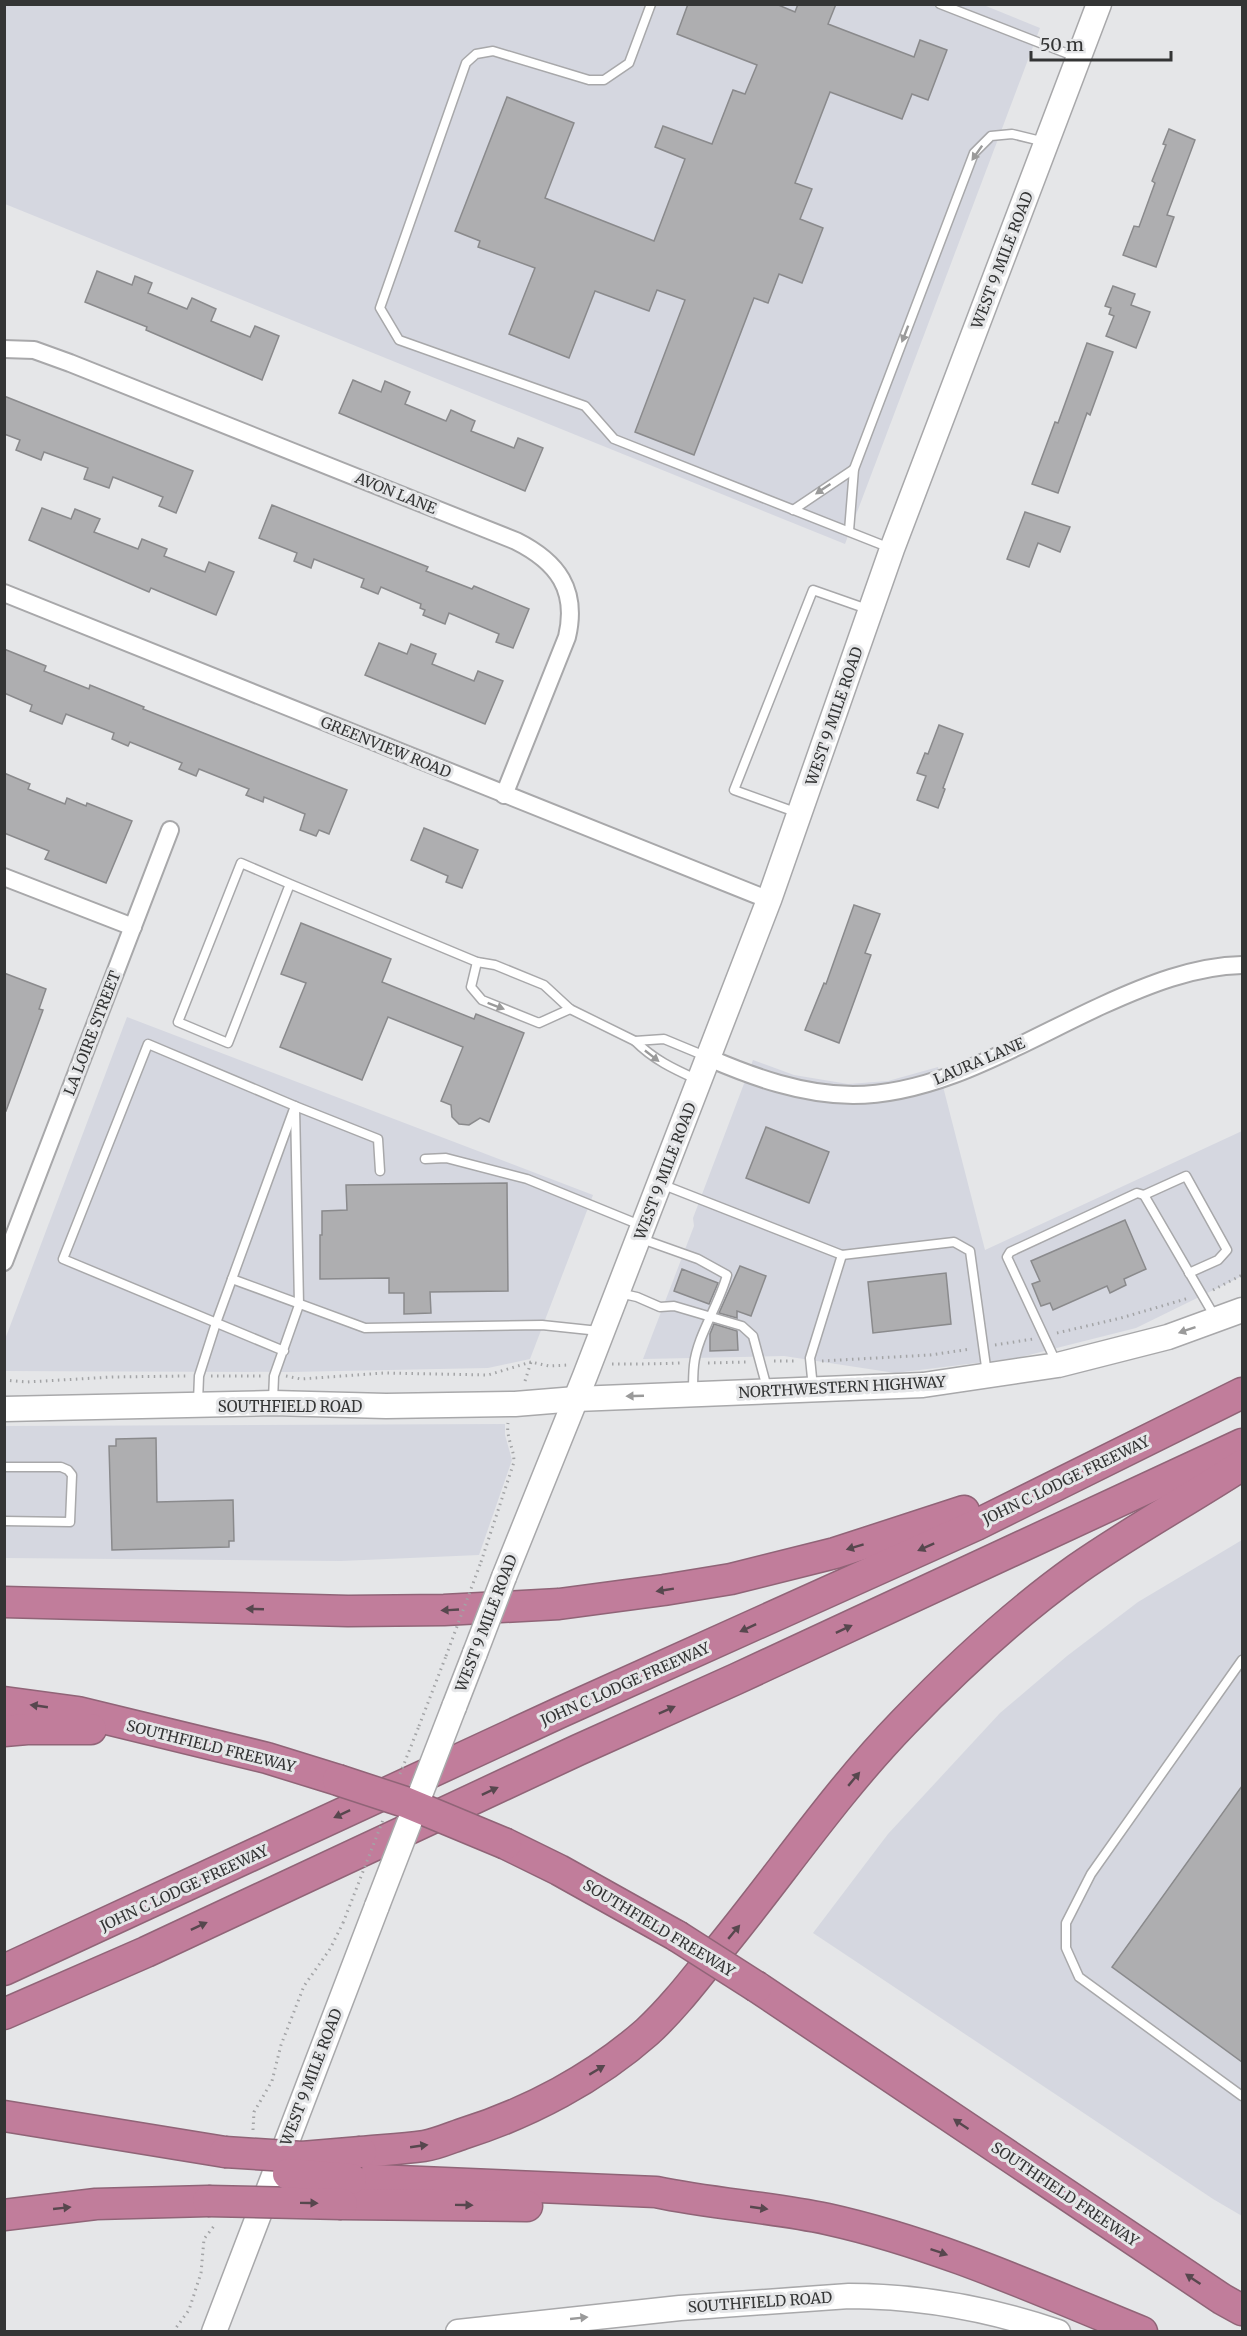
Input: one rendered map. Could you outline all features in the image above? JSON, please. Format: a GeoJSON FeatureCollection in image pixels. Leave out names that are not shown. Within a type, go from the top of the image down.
{"type":"FeatureCollection","features":[{"type":"Feature","properties":{"kind":"highway"},"geometry":{"type":"LineString","coordinates":[[4,1602],[348,1611],[444,1610],[559,1604],[687,1587],[731,1579],[835,1553],[970,1510],[1242,1392]]}},
{"type":"Feature","properties":{"kind":"highway","name":"JOHN C LODGE FREEWAY"},"geometry":{"type":"LineString","coordinates":[[4,1970],[561,1712],[976,1525],[1242,1392]]}},
{"type":"Feature","properties":{"kind":"highway"},"geometry":{"type":"LineString","coordinates":[[4,2014],[146,1952],[1242,1444]]}},
{"type":"Feature","properties":{"kind":"highway"},"geometry":{"type":"LineString","coordinates":[[4,2215],[96,2204],[213,2213],[351,2178],[426,2146],[487,2126],[544,2101],[611,2061],[649,2030],[686,1989],[741,1924],[846,1788],[902,1724],[954,1671],[1011,1620],[1078,1569],[1242,1466]]}},
{"type":"Feature","properties":{"kind":"highway","name":"SOUTHFIELD FREEWAY"},"geometry":{"type":"LineString","coordinates":[[4,1702],[78,1712],[267,1758],[405,1802],[465,1826],[559,1869],[678,1936],[757,1987],[1222,2299],[1242,2310]]}},
{"type":"Feature","properties":{"kind":"highway"},"geometry":{"type":"LineString","coordinates":[[4,1731],[137,1728]]}},
{"type":"Feature","properties":{"kind":"highway"},"geometry":{"type":"LineString","coordinates":[[4,1959],[77,1937]]}},
{"type":"Feature","properties":{"kind":"highway"},"geometry":{"type":"LineString","coordinates":[[4,2031],[146,1952]]}},
{"type":"Feature","properties":{"kind":"highway"},"geometry":{"type":"LineString","coordinates":[[4,2116],[76,2143],[172,2162],[222,2160],[351,2178],[654,2208],[700,2201],[793,2213],[884,2234],[972,2263],[1142,2331]]}},
{"type":"Feature","properties":{"kind":"main road","name":"WEST 9 MILE ROAD"},"geometry":{"type":"LineString","coordinates":[[214,2331],[510,1561],[709,1058],[800,814],[891,549],[1099,4]]}},
{"type":"Feature","properties":{"kind":"main road","name":"NORTHWESTERN HIGHWAY"},"geometry":{"type":"LineString","coordinates":[[576,1399],[923,1385],[987,1377],[1058,1365],[1168,1337],[1242,1310]]}},
{"type":"Feature","properties":{"kind":"main road","name":"SOUTHFIELD ROAD"},"geometry":{"type":"LineString","coordinates":[[4,1409],[273,1403],[386,1406],[515,1404],[576,1399]]}},
{"type":"Feature","properties":{"kind":"main road","name":"SOUTHFIELD ROAD"},"geometry":{"type":"LineString","coordinates":[[458,2331],[528,2328],[750,2302],[876,2296],[957,2304],[1058,2331]]}},
{"type":"Feature","properties":{"kind":"street","name":"AVON LANE"},"geometry":{"type":"LineString","coordinates":[[4,349],[34,350],[70,363],[516,542],[543,557],[561,577],[567,590],[571,604],[571,621],[567,637],[504,795]]}},
{"type":"Feature","properties":{"kind":"street","name":"GREENVIEW ROAD"},"geometry":{"type":"LineString","coordinates":[[4,593],[769,900]]}},
{"type":"Feature","properties":{"kind":"street","name":"LA LOIRE STREET"},"geometry":{"type":"LineString","coordinates":[[4,1262],[10,1234],[170,830]]}},
{"type":"Feature","properties":{"kind":"street"},"geometry":{"type":"LineString","coordinates":[[4,877],[133,927]]}},
{"type":"Feature","properties":{"kind":"street","name":"LAURA LANE"},"geometry":{"type":"LineString","coordinates":[[709,1058],[745,1074],[828,1094],[852,1095],[898,1090],[951,1075],[1164,979],[1201,970],[1242,965]]}},
{"type":"Feature","properties":{"kind":"lane"},"geometry":{"type":"LineString","coordinates":[[651,4],[629,63],[604,80],[589,80],[493,51],[476,54],[466,63],[380,308],[399,340],[585,406],[614,439],[891,549]]}},
{"type":"Feature","properties":{"kind":"lane"},"geometry":{"type":"LineString","coordinates":[[940,4],[1080,58]]}},
{"type":"Feature","properties":{"kind":"lane"},"geometry":{"type":"LineString","coordinates":[[849,531],[854,469],[974,153],[991,136],[1012,134],[1047,143]]}},
{"type":"Feature","properties":{"kind":"lane"},"geometry":{"type":"LineString","coordinates":[[793,510],[854,469]]}},
{"type":"Feature","properties":{"kind":"lane"},"geometry":{"type":"LineString","coordinates":[[800,814],[734,790],[813,590],[870,610]]}},
{"type":"Feature","properties":{"kind":"lane"},"geometry":{"type":"LineString","coordinates":[[291,884],[228,1042],[178,1022],[241,863],[477,962],[495,965],[544,985],[570,1009],[635,1041],[661,1063],[700,1081]]}},
{"type":"Feature","properties":{"kind":"lane"},"geometry":{"type":"LineString","coordinates":[[477,962],[471,987],[482,1000],[539,1023],[570,1009]]}},
{"type":"Feature","properties":{"kind":"lane"},"geometry":{"type":"LineString","coordinates":[[635,1041],[664,1039],[709,1058]]}},
{"type":"Feature","properties":{"kind":"lane"},"geometry":{"type":"LineString","coordinates":[[284,1351],[63,1259],[148,1044],[295,1107],[378,1139],[381,1171]]}},
{"type":"Feature","properties":{"kind":"lane"},"geometry":{"type":"LineString","coordinates":[[198,1406],[199,1376],[216,1323],[295,1107]]}},
{"type":"Feature","properties":{"kind":"lane"},"geometry":{"type":"LineString","coordinates":[[273,1403],[274,1376],[299,1305],[295,1107]]}},
{"type":"Feature","properties":{"kind":"lane"},"geometry":{"type":"LineString","coordinates":[[425,1159],[446,1158],[526,1179],[698,1259],[727,1275],[694,1363],[693,1394]]}},
{"type":"Feature","properties":{"kind":"lane"},"geometry":{"type":"LineString","coordinates":[[1058,1365],[1007,1257],[1010,1252],[1137,1193],[1144,1195],[1186,1176],[1227,1250],[1218,1260],[1189,1273]]}},
{"type":"Feature","properties":{"kind":"lane"},"geometry":{"type":"LineString","coordinates":[[660,1184],[842,1255],[954,1242],[970,1251],[987,1377]]}},
{"type":"Feature","properties":{"kind":"lane"},"geometry":{"type":"LineString","coordinates":[[1144,1195],[1217,1320]]}},
{"type":"Feature","properties":{"kind":"lane"},"geometry":{"type":"LineString","coordinates":[[813,1390],[810,1361],[842,1255]]}},
{"type":"Feature","properties":{"kind":"lane"},"geometry":{"type":"LineString","coordinates":[[232,1279],[365,1328],[542,1325],[602,1331]]}},
{"type":"Feature","properties":{"kind":"lane"},"geometry":{"type":"LineString","coordinates":[[617,1293],[637,1297],[660,1307],[674,1306],[742,1326],[753,1336],[767,1391]]}},
{"type":"Feature","properties":{"kind":"lane"},"geometry":{"type":"LineString","coordinates":[[4,1467],[61,1467],[72,1475],[70,1522],[4,1521]]}},
{"type":"Feature","properties":{"kind":"lane"},"geometry":{"type":"LineString","coordinates":[[1242,1660],[1091,1874],[1066,1923],[1066,1948],[1079,1977],[1242,2096]]}},
{"type":"Feature","properties":{"kind":"path"},"geometry":{"type":"LineString","coordinates":[[626,1364],[810,1361],[930,1355],[1044,1336],[1121,1318],[1222,1288],[1242,1275]]}},
{"type":"Feature","properties":{"kind":"path"},"geometry":{"type":"LineString","coordinates":[[289,1377],[301,1379],[384,1373],[488,1375],[531,1362],[549,1366]]}},
{"type":"Feature","properties":{"kind":"path"},"geometry":{"type":"LineString","coordinates":[[526,1380],[531,1362]]}},
{"type":"Feature","properties":{"kind":"path"},"geometry":{"type":"LineString","coordinates":[[4,1380],[27,1382],[112,1377],[188,1376]]}},
{"type":"Feature","properties":{"kind":"path"},"geometry":{"type":"LineString","coordinates":[[212,1376],[263,1376]]}},
{"type":"Feature","properties":{"kind":"path"},"geometry":{"type":"LineString","coordinates":[[398,1780],[481,1562],[514,1462],[507,1424]]}},
{"type":"Feature","properties":{"kind":"path"},"geometry":{"type":"LineString","coordinates":[[253,2137],[254,2112],[272,2081],[281,2045],[304,1986],[330,1949],[343,1923],[385,1813]]}},
{"type":"Feature","properties":{"kind":"path"},"geometry":{"type":"LineString","coordinates":[[173,2331],[189,2310],[201,2273],[204,2239],[213,2213]]}},
{"type":"Feature","properties":{"kind":"shaded area"},"geometry":{"type":"Polygon","coordinates":[[[981,4],[1040,28],[845,544],[5,204],[4,5],[981,4]]]}},
{"type":"Feature","properties":{"kind":"shaded area"},"geometry":{"type":"Polygon","coordinates":[[[127,1017],[593,1195],[530,1359],[488,1368],[290,1372],[5,1371],[4,1342],[127,1017]]]}},
{"type":"Feature","properties":{"kind":"shaded area"},"geometry":{"type":"Polygon","coordinates":[[[753,1060],[794,1075],[848,1084],[888,1081],[938,1067],[985,1250],[1242,1131],[1242,1276],[1136,1328],[1017,1358],[895,1373],[784,1356],[643,1359],[694,1226],[693,1218],[753,1060]]]}},
{"type":"Feature","properties":{"kind":"shaded area"},"geometry":{"type":"Polygon","coordinates":[[[505,1424],[505,1435],[512,1460],[479,1555],[341,1561],[5,1558],[5,1426],[505,1424]]]}},
{"type":"Feature","properties":{"kind":"shaded area"},"geometry":{"type":"Polygon","coordinates":[[[1242,1540],[1242,2216],[813,1933],[888,1834],[1000,1713],[1067,1656],[1138,1602],[1242,1540]]]}},
{"type":"Feature","properties":{"kind":"building"},"geometry":{"type":"Polygon","coordinates":[[[688,4],[776,4],[795,12],[798,4],[836,4],[828,24],[914,57],[920,40],[947,50],[928,100],[912,94],[902,119],[830,92],[795,183],[812,189],[800,219],[823,228],[802,283],[779,274],[768,303],[754,298],[694,455],[635,432],[685,300],[657,290],[649,311],[595,291],[569,358],[509,334],[535,268],[478,247],[480,241],[455,231],[507,97],[574,123],[545,198],[654,241],[685,159],[655,147],[663,126],[712,144],[733,90],[745,94],[757,65],[677,34],[688,4]]]}},
{"type":"Feature","properties":{"kind":"building"},"geometry":{"type":"Polygon","coordinates":[[[1169,129],[1195,140],[1167,215],[1174,217],[1156,267],[1123,255],[1134,226],[1139,227],[1155,183],[1152,181],[1166,145],[1163,144],[1169,129]]]}},
{"type":"Feature","properties":{"kind":"building"},"geometry":{"type":"Polygon","coordinates":[[[97,271],[132,285],[135,276],[152,283],[148,293],[187,309],[192,298],[216,309],[211,321],[250,337],[255,326],[279,336],[262,380],[146,330],[147,327],[85,302],[97,271]]]}},
{"type":"Feature","properties":{"kind":"building"},"geometry":{"type":"Polygon","coordinates":[[[1113,286],[1135,294],[1131,305],[1150,312],[1136,348],[1106,336],[1114,316],[1109,314],[1111,308],[1105,306],[1113,286]]]}},
{"type":"Feature","properties":{"kind":"building"},"geometry":{"type":"Polygon","coordinates":[[[1087,343],[1113,352],[1090,415],[1087,413],[1058,493],[1032,484],[1055,422],[1058,423],[1087,343]]]}},
{"type":"Feature","properties":{"kind":"building"},"geometry":{"type":"Polygon","coordinates":[[[353,380],[381,392],[385,381],[410,392],[405,404],[446,421],[451,410],[475,421],[471,431],[514,448],[518,438],[543,448],[525,491],[339,413],[353,380]]]}},
{"type":"Feature","properties":{"kind":"building"},"geometry":{"type":"Polygon","coordinates":[[[4,396],[193,471],[176,513],[159,506],[163,497],[113,477],[109,488],[84,479],[88,468],[44,452],[41,460],[16,450],[20,440],[4,434],[4,396]]]}},
{"type":"Feature","properties":{"kind":"building"},"geometry":{"type":"Polygon","coordinates":[[[272,505],[428,567],[426,571],[472,589],[474,586],[529,609],[513,648],[496,642],[499,634],[449,613],[445,624],[423,615],[425,610],[420,608],[421,604],[381,587],[378,594],[361,587],[364,579],[314,559],[311,568],[294,561],[297,553],[259,538],[272,505]]]}},
{"type":"Feature","properties":{"kind":"building"},"geometry":{"type":"Polygon","coordinates":[[[42,508],[71,519],[75,509],[100,519],[94,532],[138,549],[142,539],[167,549],[164,556],[205,572],[209,562],[234,572],[216,615],[151,588],[149,592],[29,540],[42,508]]]}},
{"type":"Feature","properties":{"kind":"building"},"geometry":{"type":"Polygon","coordinates":[[[1025,512],[1070,527],[1060,552],[1038,543],[1029,567],[1007,559],[1025,512]]]}},
{"type":"Feature","properties":{"kind":"building"},"geometry":{"type":"Polygon","coordinates":[[[379,643],[407,654],[411,644],[436,654],[432,664],[474,681],[478,671],[503,681],[485,724],[365,675],[379,643]]]}},
{"type":"Feature","properties":{"kind":"building"},"geometry":{"type":"Polygon","coordinates":[[[4,649],[46,666],[44,671],[89,689],[90,685],[144,707],[143,709],[347,790],[329,834],[319,830],[316,836],[300,830],[305,814],[264,797],[263,802],[246,795],[249,789],[199,769],[196,776],[179,769],[182,763],[130,742],[128,746],[112,739],[114,733],[66,714],[62,724],[30,711],[32,705],[4,693],[4,649]]]}},
{"type":"Feature","properties":{"kind":"building"},"geometry":{"type":"Polygon","coordinates":[[[939,725],[963,734],[938,808],[917,800],[926,776],[917,773],[925,753],[928,754],[939,725]]]}},
{"type":"Feature","properties":{"kind":"building"},"geometry":{"type":"Polygon","coordinates":[[[4,773],[30,784],[28,789],[65,804],[67,798],[86,806],[87,803],[132,821],[106,883],[45,859],[49,851],[4,833],[4,773]]]}},
{"type":"Feature","properties":{"kind":"building"},"geometry":{"type":"Polygon","coordinates":[[[424,828],[478,850],[462,888],[446,882],[448,876],[411,860],[424,828]]]}},
{"type":"Feature","properties":{"kind":"building"},"geometry":{"type":"Polygon","coordinates":[[[854,905],[880,914],[865,953],[871,955],[839,1043],[805,1030],[824,983],[826,984],[854,905]]]}},
{"type":"Feature","properties":{"kind":"building"},"geometry":{"type":"Polygon","coordinates":[[[301,923],[391,959],[382,982],[474,1019],[476,1014],[524,1033],[489,1122],[480,1118],[469,1125],[459,1124],[452,1117],[451,1105],[441,1101],[463,1047],[388,1017],[362,1080],[280,1047],[306,983],[281,974],[301,923]]]}},
{"type":"Feature","properties":{"kind":"building"},"geometry":{"type":"Polygon","coordinates":[[[4,973],[46,989],[39,1009],[43,1010],[6,1111],[4,1110],[4,973]]]}},
{"type":"Feature","properties":{"kind":"building"},"geometry":{"type":"Polygon","coordinates":[[[766,1127],[829,1152],[809,1203],[746,1178],[766,1127]]]}},
{"type":"Feature","properties":{"kind":"building"},"geometry":{"type":"Polygon","coordinates":[[[507,1183],[508,1291],[430,1292],[431,1313],[404,1314],[404,1293],[389,1293],[389,1278],[320,1279],[322,1211],[347,1210],[346,1185],[507,1183]]]}},
{"type":"Feature","properties":{"kind":"building"},"geometry":{"type":"Polygon","coordinates":[[[1125,1220],[1146,1269],[1124,1279],[1126,1285],[1110,1293],[1107,1286],[1053,1310],[1050,1303],[1041,1306],[1032,1284],[1040,1281],[1031,1261],[1125,1220]]]}},
{"type":"Feature","properties":{"kind":"building"},"geometry":{"type":"Polygon","coordinates":[[[740,1266],[766,1276],[751,1316],[737,1311],[737,1318],[719,1313],[740,1266]]]}},
{"type":"Feature","properties":{"kind":"building"},"geometry":{"type":"Polygon","coordinates":[[[682,1269],[718,1283],[709,1304],[674,1291],[682,1269]]]}},
{"type":"Feature","properties":{"kind":"building"},"geometry":{"type":"Polygon","coordinates":[[[946,1273],[951,1324],[873,1333],[868,1282],[946,1273]]]}},
{"type":"Feature","properties":{"kind":"building"},"geometry":{"type":"Polygon","coordinates":[[[714,1324],[737,1331],[738,1350],[710,1351],[710,1334],[714,1324]]]}},
{"type":"Feature","properties":{"kind":"building"},"geometry":{"type":"Polygon","coordinates":[[[156,1438],[157,1502],[233,1500],[234,1541],[229,1541],[229,1547],[112,1550],[109,1446],[116,1446],[116,1439],[156,1438]]]}},
{"type":"Feature","properties":{"kind":"building"},"geometry":{"type":"Polygon","coordinates":[[[1242,1786],[1242,2062],[1112,1967],[1242,1786]]]}}]}
